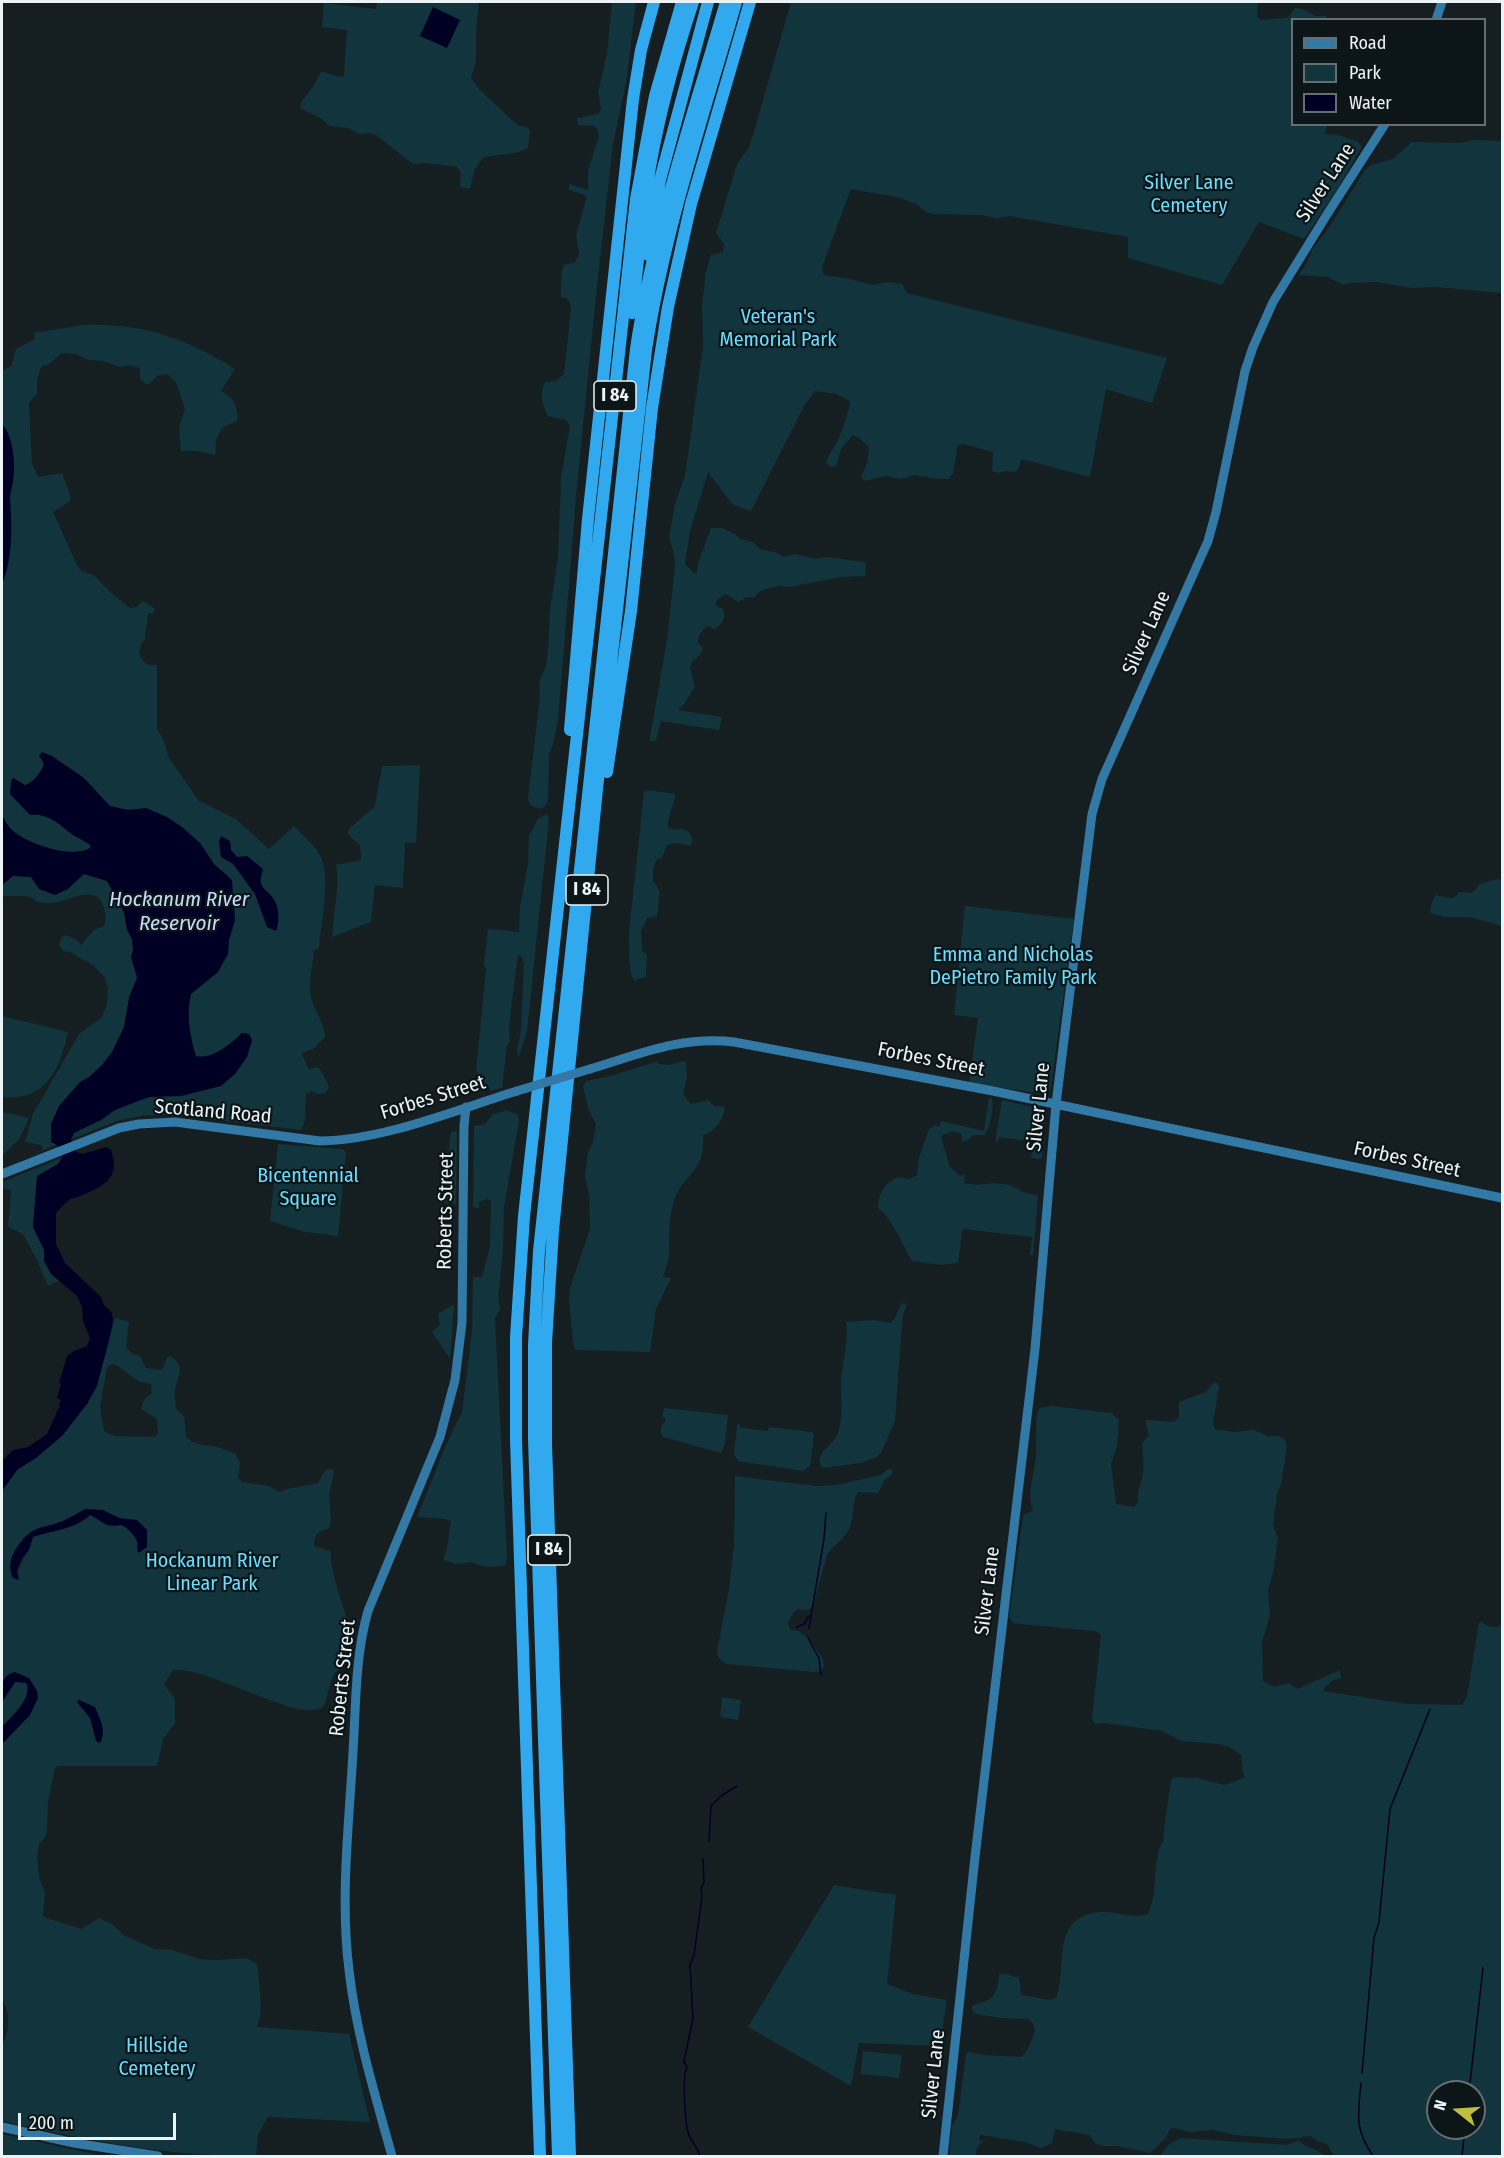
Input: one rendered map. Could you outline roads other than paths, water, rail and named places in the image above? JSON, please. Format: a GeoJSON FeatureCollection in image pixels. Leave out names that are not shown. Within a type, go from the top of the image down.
{"type":"FeatureCollection","features":[{"type":"Feature","properties":{"kind":"highway"},"geometry":{"type":"LineString","coordinates":[[569,810],[566,777],[589,510],[635,82],[654,2]]}},
{"type":"Feature","properties":{"kind":"highway","name":"I 84"},"geometry":{"type":"LineString","coordinates":[[540,2157],[522,1658],[515,1370],[524,1216],[638,186],[658,81],[682,2]]}},
{"type":"Feature","properties":{"kind":"highway"},"geometry":{"type":"LineString","coordinates":[[553,2157],[533,1597],[528,1359],[532,1274],[602,595],[648,184],[657,130],[673,65],[693,2]]}},
{"type":"Feature","properties":{"kind":"highway"},"geometry":{"type":"LineString","coordinates":[[637,272],[658,164],[702,2]]}},
{"type":"Feature","properties":{"kind":"highway"},"geometry":{"type":"LineString","coordinates":[[558,2157],[534,1460],[535,1313],[543,1209],[570,951],[649,243],[658,187],[708,2]]}},
{"type":"Feature","properties":{"kind":"highway"},"geometry":{"type":"LineString","coordinates":[[642,313],[667,206],[726,2]]}},
{"type":"Feature","properties":{"kind":"highway","name":"I 84"},"geometry":{"type":"LineString","coordinates":[[570,2157],[545,1390],[551,1242],[642,376],[651,317],[679,198],[736,2]]}},
{"type":"Feature","properties":{"kind":"highway"},"geometry":{"type":"LineString","coordinates":[[593,834],[604,792],[627,641],[652,408],[668,307],[691,204],[750,2]]}},
{"type":"Feature","properties":{"kind":"highway"},"geometry":{"type":"LineString","coordinates":[[571,795],[582,742],[602,595]]}},
{"type":"Feature","properties":{"kind":"main road"},"geometry":{"type":"LineString","coordinates":[[1437,18],[1442,2]]}},
{"type":"Feature","properties":{"kind":"main road","name":"Silver Lane"},"geometry":{"type":"LineString","coordinates":[[943,2157],[975,1857],[1035,1349],[1056,1104],[1092,814],[1098,790],[1212,528],[1245,371],[1257,338],[1282,287],[1384,126]]}},
{"type":"Feature","properties":{"kind":"main road","name":"Forbes Street"},"geometry":{"type":"LineString","coordinates":[[359,1138],[670,1044],[694,1040],[724,1041],[761,1046],[1056,1104],[1503,1198]]}},
{"type":"Feature","properties":{"kind":"main road","name":"Roberts Street"},"geometry":{"type":"LineString","coordinates":[[392,2157],[356,2014],[347,1944],[345,1877],[358,1679],[362,1633],[368,1611],[440,1437],[455,1380],[462,1323],[466,1107]]}},
{"type":"Feature","properties":{"kind":"main road","name":"Scotland Road"},"geometry":{"type":"LineString","coordinates":[[2,1174],[119,1128],[156,1122],[175,1122],[320,1141],[359,1138]]}},
{"type":"Feature","properties":{"kind":"main road"},"geometry":{"type":"LineString","coordinates":[[2,2127],[74,2143],[158,2157]]}},
{"type":"Feature","properties":{"kind":"water"},"geometry":{"type":"Polygon","coordinates":[[[433,7],[460,20],[447,48],[420,36],[433,7]]]}},
{"type":"Feature","properties":{"kind":"water"},"geometry":{"type":"Polygon","coordinates":[[[2,424],[9,435],[14,467],[10,497],[10,553],[2,585],[3,463],[2,424]]]}},
{"type":"Feature","properties":{"kind":"water","name":"Hockanum River Reservoir"},"geometry":{"type":"Polygon","coordinates":[[[42,752],[52,756],[84,778],[110,806],[128,810],[146,808],[167,817],[182,827],[200,843],[214,864],[232,880],[235,920],[229,940],[228,954],[218,972],[191,994],[189,1025],[196,1056],[209,1056],[215,1053],[242,1033],[249,1034],[252,1040],[247,1057],[235,1074],[221,1086],[181,1096],[149,1097],[115,1110],[101,1120],[74,1133],[71,1140],[76,1152],[83,1154],[106,1147],[111,1150],[114,1169],[101,1186],[70,1199],[56,1213],[56,1244],[65,1263],[101,1297],[104,1305],[112,1313],[109,1340],[97,1386],[87,1404],[62,1436],[36,1458],[17,1470],[2,1491],[2,1461],[13,1450],[28,1447],[47,1434],[60,1405],[61,1400],[57,1398],[61,1384],[59,1383],[67,1356],[87,1346],[90,1338],[77,1296],[51,1274],[44,1261],[44,1250],[33,1227],[37,1176],[58,1164],[63,1156],[57,1145],[51,1142],[51,1124],[59,1106],[80,1082],[102,1065],[112,1052],[124,1027],[129,997],[137,978],[131,957],[132,939],[127,930],[124,912],[107,881],[84,874],[68,889],[55,895],[39,889],[31,877],[13,876],[2,885],[2,815],[13,831],[39,845],[72,852],[90,848],[90,845],[51,819],[41,815],[30,815],[10,794],[13,778],[25,785],[38,775],[43,766],[39,756],[42,752]]]}},
{"type":"Feature","properties":{"kind":"water"},"geometry":{"type":"Polygon","coordinates":[[[221,836],[230,841],[231,850],[237,857],[247,856],[263,869],[261,883],[275,901],[278,910],[276,931],[267,927],[255,894],[233,864],[221,857],[219,841],[221,836]]]}},
{"type":"Feature","properties":{"kind":"water"},"geometry":{"type":"Polygon","coordinates":[[[86,1509],[103,1510],[119,1518],[137,1520],[147,1530],[147,1547],[139,1553],[136,1539],[125,1527],[107,1525],[90,1515],[70,1527],[33,1537],[29,1550],[22,1558],[17,1570],[19,1580],[13,1578],[10,1564],[14,1552],[28,1535],[36,1529],[63,1521],[86,1509]]]}},
{"type":"Feature","properties":{"kind":"water"},"geometry":{"type":"Polygon","coordinates":[[[15,1672],[29,1678],[37,1691],[38,1698],[30,1715],[2,1744],[2,1727],[25,1701],[27,1695],[26,1683],[15,1682],[2,1702],[4,1680],[6,1676],[15,1672]]]}},
{"type":"Feature","properties":{"kind":"water"},"geometry":{"type":"Polygon","coordinates":[[[79,1700],[95,1707],[103,1730],[100,1743],[96,1741],[90,1718],[77,1702],[79,1700]]]}},
{"type":"Feature","properties":{"kind":"waterway"},"geometry":{"type":"LineString","coordinates":[[809,1628],[824,1539],[826,1513]]}},
{"type":"Feature","properties":{"kind":"waterway"},"geometry":{"type":"LineString","coordinates":[[797,1627],[804,1624],[809,1616]]}},
{"type":"Feature","properties":{"kind":"waterway"},"geometry":{"type":"LineString","coordinates":[[808,1638],[819,1658],[821,1675]]}},
{"type":"Feature","properties":{"kind":"waterway"},"geometry":{"type":"LineString","coordinates":[[1362,2073],[1374,1938],[1379,1922],[1390,1809],[1430,1709]]}},
{"type":"Feature","properties":{"kind":"waterway"},"geometry":{"type":"LineString","coordinates":[[709,1841],[711,1806],[721,1796],[737,1786]]}},
{"type":"Feature","properties":{"kind":"waterway"},"geometry":{"type":"LineString","coordinates":[[700,2156],[688,2130],[684,2089],[687,2067],[684,2062],[693,2018],[690,1965],[694,1955],[702,1897],[701,1889],[704,1882],[703,1859]]}},
{"type":"Feature","properties":{"kind":"waterway"},"geometry":{"type":"LineString","coordinates":[[1470,2080],[1483,1968]]}},
{"type":"Feature","properties":{"kind":"waterway"},"geometry":{"type":"LineString","coordinates":[[1361,2083],[1358,2113],[1360,2129],[1373,2156]]}},
{"type":"Feature","properties":{"kind":"waterway"},"geometry":{"type":"LineString","coordinates":[[1462,2156],[1464,2140]]}},
{"type":"Feature","properties":{"kind":"park label","name":"Silver Lane Cemetery"},"geometry":{"type":"Point","coordinates":[1189,194]}},
{"type":"Feature","properties":{"kind":"park label","name":"Veteran's Memorial Park"},"geometry":{"type":"Point","coordinates":[778,328]}},
{"type":"Feature","properties":{"kind":"park label","name":"Emma and Nicholas DePietro Family Park"},"geometry":{"type":"Point","coordinates":[1013,966]}},
{"type":"Feature","properties":{"kind":"park label","name":"Bicentennial Square"},"geometry":{"type":"Point","coordinates":[308,1188]}},
{"type":"Feature","properties":{"kind":"park label","name":"Hockanum River Linear Park"},"geometry":{"type":"Point","coordinates":[212,1572]}},
{"type":"Feature","properties":{"kind":"park label","name":"Hillside Cemetery"},"geometry":{"type":"Point","coordinates":[157,2058]}}]}
